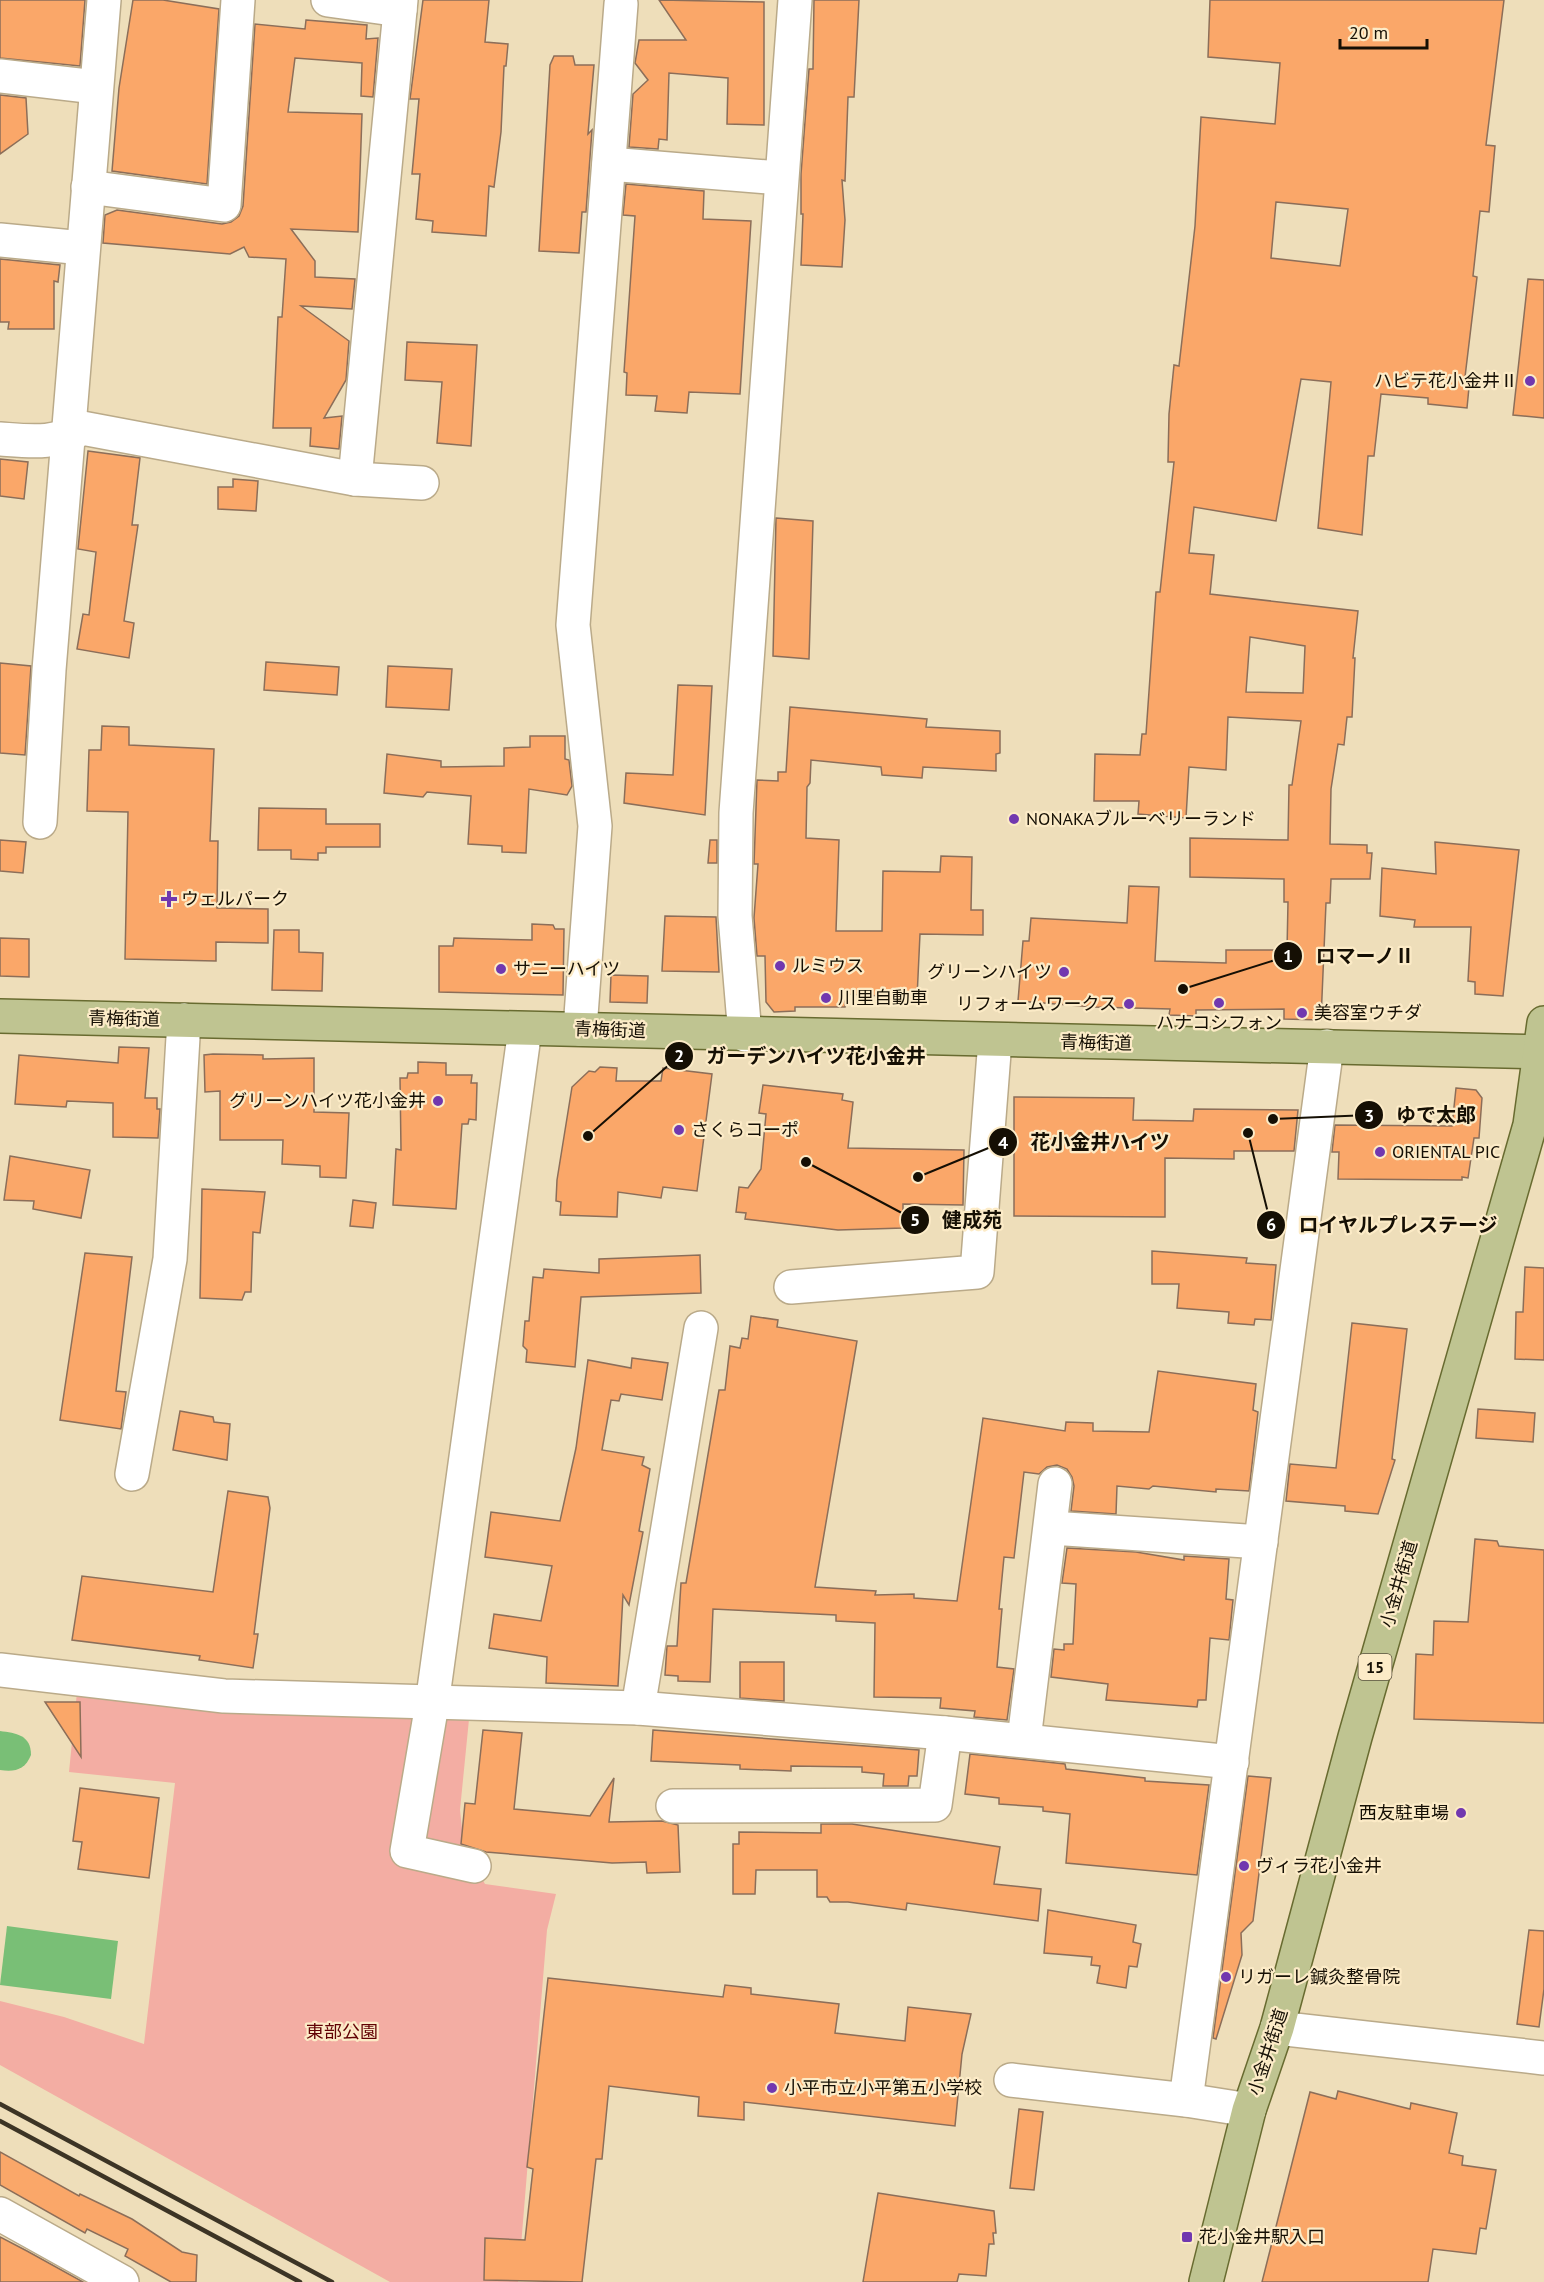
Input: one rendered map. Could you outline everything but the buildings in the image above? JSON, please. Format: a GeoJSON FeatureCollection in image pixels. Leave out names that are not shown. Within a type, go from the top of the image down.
{"type":"FeatureCollection","features":[{"type":"Feature","properties":{"kind":"main road","name":"青梅街道"},"geometry":{"type":"LineString","coordinates":[[0,1016],[746,1035],[1327,1046],[1543,1042]]}},
{"type":"Feature","properties":{"kind":"main road","name":"小金井街道"},"geometry":{"type":"LineString","coordinates":[[1206,2282],[1249,2110],[1277,2028],[1355,1737],[1530,1125],[1543,1042]]}},
{"type":"Feature","properties":{"kind":"street"},"geometry":{"type":"LineString","coordinates":[[40,822],[49,670],[104,0]]}},
{"type":"Feature","properties":{"kind":"street"},"geometry":{"type":"LineString","coordinates":[[88,187],[224,205],[238,0]]}},
{"type":"Feature","properties":{"kind":"street"},"geometry":{"type":"LineString","coordinates":[[328,0],[400,5],[355,479]]}},
{"type":"Feature","properties":{"kind":"street"},"geometry":{"type":"LineString","coordinates":[[746,1035],[735,916],[736,813],[780,178],[795,0]]}},
{"type":"Feature","properties":{"kind":"street"},"geometry":{"type":"LineString","coordinates":[[580,1029],[595,826],[573,625],[621,4]]}},
{"type":"Feature","properties":{"kind":"street"},"geometry":{"type":"LineString","coordinates":[[0,76],[96,87]]}},
{"type":"Feature","properties":{"kind":"street"},"geometry":{"type":"LineString","coordinates":[[609,164],[780,178]]}},
{"type":"Feature","properties":{"kind":"street"},"geometry":{"type":"LineString","coordinates":[[0,240],[83,248]]}},
{"type":"Feature","properties":{"kind":"street"},"geometry":{"type":"LineString","coordinates":[[0,439],[34,442],[68,437],[82,428],[355,479],[422,483]]}},
{"type":"Feature","properties":{"kind":"street"},"geometry":{"type":"LineString","coordinates":[[132,1474],[170,1259],[184,1020]]}},
{"type":"Feature","properties":{"kind":"street"},"geometry":{"type":"LineString","coordinates":[[474,1866],[407,1851],[432,1704],[525,1029]]}},
{"type":"Feature","properties":{"kind":"street"},"geometry":{"type":"LineString","coordinates":[[791,1287],[978,1272],[995,1040]]}},
{"type":"Feature","properties":{"kind":"street"},"geometry":{"type":"LineString","coordinates":[[1186,2100],[1327,1046]]}},
{"type":"Feature","properties":{"kind":"street"},"geometry":{"type":"LineString","coordinates":[[638,1708],[701,1328]]}},
{"type":"Feature","properties":{"kind":"street"},"geometry":{"type":"LineString","coordinates":[[1024,1740],[1055,1485]]}},
{"type":"Feature","properties":{"kind":"street"},"geometry":{"type":"LineString","coordinates":[[1051,1528],[1262,1542]]}},
{"type":"Feature","properties":{"kind":"street"},"geometry":{"type":"LineString","coordinates":[[0,1670],[224,1696],[432,1704],[638,1708],[945,1732],[1232,1762]]}},
{"type":"Feature","properties":{"kind":"street"},"geometry":{"type":"LineString","coordinates":[[672,1806],[935,1806],[945,1732]]}},
{"type":"Feature","properties":{"kind":"street"},"geometry":{"type":"LineString","coordinates":[[1277,2028],[1544,2058]]}},
{"type":"Feature","properties":{"kind":"street"},"geometry":{"type":"LineString","coordinates":[[1011,2080],[1186,2100],[1249,2110]]}},
{"type":"Feature","properties":{"kind":"street"},"geometry":{"type":"LineString","coordinates":[[0,2214],[122,2282]]}},
{"type":"Feature","properties":{"kind":"green space","name":"東部公園"},"geometry":{"type":"Polygon","coordinates":[[[79,1672],[471,1699],[460,1810],[464,1848],[485,1884],[556,1894],[547,1930],[518,2282],[390,2282],[0,2065],[0,2001],[64,2017],[144,2044],[175,1783],[69,1772],[79,1672]]]}},
{"type":"Feature","properties":{"kind":"shaded area"},"geometry":{"type":"Polygon","coordinates":[[[0,1731],[22,1736],[28,1743],[31,1755],[23,1767],[10,1771],[0,1770],[0,1731]]]}},
{"type":"Feature","properties":{"kind":"shaded area"},"geometry":{"type":"Polygon","coordinates":[[[7,1926],[118,1941],[111,1999],[0,1985],[7,1926]]]}},
{"type":"Feature","properties":{"kind":"railway"},"geometry":{"type":"LineString","coordinates":[[0,2104],[332,2282]]}},
{"type":"Feature","properties":{"kind":"railway"},"geometry":{"type":"LineString","coordinates":[[0,2121],[300,2282]]}},
{"type":"Feature","properties":{"kind":"place","name":"ハビテ花小金井Ⅱ"},"geometry":{"type":"Point","coordinates":[1530,381]}},
{"type":"Feature","properties":{"kind":"place","name":"NONAKAブルーベリーランド"},"geometry":{"type":"Point","coordinates":[1014,819]}},
{"type":"Feature","properties":{"kind":"place","name":"ウェルパーク"},"geometry":{"type":"Point","coordinates":[169,899]}},
{"type":"Feature","properties":{"kind":"place","name":"ルミウス"},"geometry":{"type":"Point","coordinates":[780,966]}},
{"type":"Feature","properties":{"kind":"place","name":"サニーハイツ"},"geometry":{"type":"Point","coordinates":[501,969]}},
{"type":"Feature","properties":{"kind":"place","name":"グリーンハイツ"},"geometry":{"type":"Point","coordinates":[1064,972]}},
{"type":"Feature","properties":{"kind":"place","name":"ロマーノⅡ"},"geometry":{"type":"Point","coordinates":[1183,989]}},
{"type":"Feature","properties":{"kind":"place","name":"川里自動車"},"geometry":{"type":"Point","coordinates":[826,998]}},
{"type":"Feature","properties":{"kind":"place","name":"ハナコシフォン"},"geometry":{"type":"Point","coordinates":[1219,1003]}},
{"type":"Feature","properties":{"kind":"place","name":"リフォームワークス"},"geometry":{"type":"Point","coordinates":[1129,1004]}},
{"type":"Feature","properties":{"kind":"place","name":"美容室ウチダ"},"geometry":{"type":"Point","coordinates":[1302,1013]}},
{"type":"Feature","properties":{"kind":"place","name":"グリーンハイツ花小金井"},"geometry":{"type":"Point","coordinates":[438,1101]}},
{"type":"Feature","properties":{"kind":"place","name":"ゆで太郎"},"geometry":{"type":"Point","coordinates":[1273,1119]}},
{"type":"Feature","properties":{"kind":"place","name":"さくらコーポ"},"geometry":{"type":"Point","coordinates":[679,1130]}},
{"type":"Feature","properties":{"kind":"place","name":"ロイヤルプレステージ"},"geometry":{"type":"Point","coordinates":[1248,1133]}},
{"type":"Feature","properties":{"kind":"place","name":"ガーデンハイツ花小金井"},"geometry":{"type":"Point","coordinates":[588,1136]}},
{"type":"Feature","properties":{"kind":"place","name":"ORIENTAL PIC"},"geometry":{"type":"Point","coordinates":[1380,1152]}},
{"type":"Feature","properties":{"kind":"place","name":"健成苑"},"geometry":{"type":"Point","coordinates":[806,1162]}},
{"type":"Feature","properties":{"kind":"place","name":"花小金井ハイツ"},"geometry":{"type":"Point","coordinates":[918,1177]}},
{"type":"Feature","properties":{"kind":"place","name":"西友駐車場"},"geometry":{"type":"Point","coordinates":[1461,1813]}},
{"type":"Feature","properties":{"kind":"place","name":"ヴィラ花小金井"},"geometry":{"type":"Point","coordinates":[1244,1866]}},
{"type":"Feature","properties":{"kind":"place","name":"リガーレ鍼灸整骨院"},"geometry":{"type":"Point","coordinates":[1226,1977]}},
{"type":"Feature","properties":{"kind":"place","name":"小平市立小平第五小学校"},"geometry":{"type":"Point","coordinates":[772,2088]}},
{"type":"Feature","properties":{"kind":"place","name":"花小金井駅入口"},"geometry":{"type":"Point","coordinates":[1187,2237]}}]}
